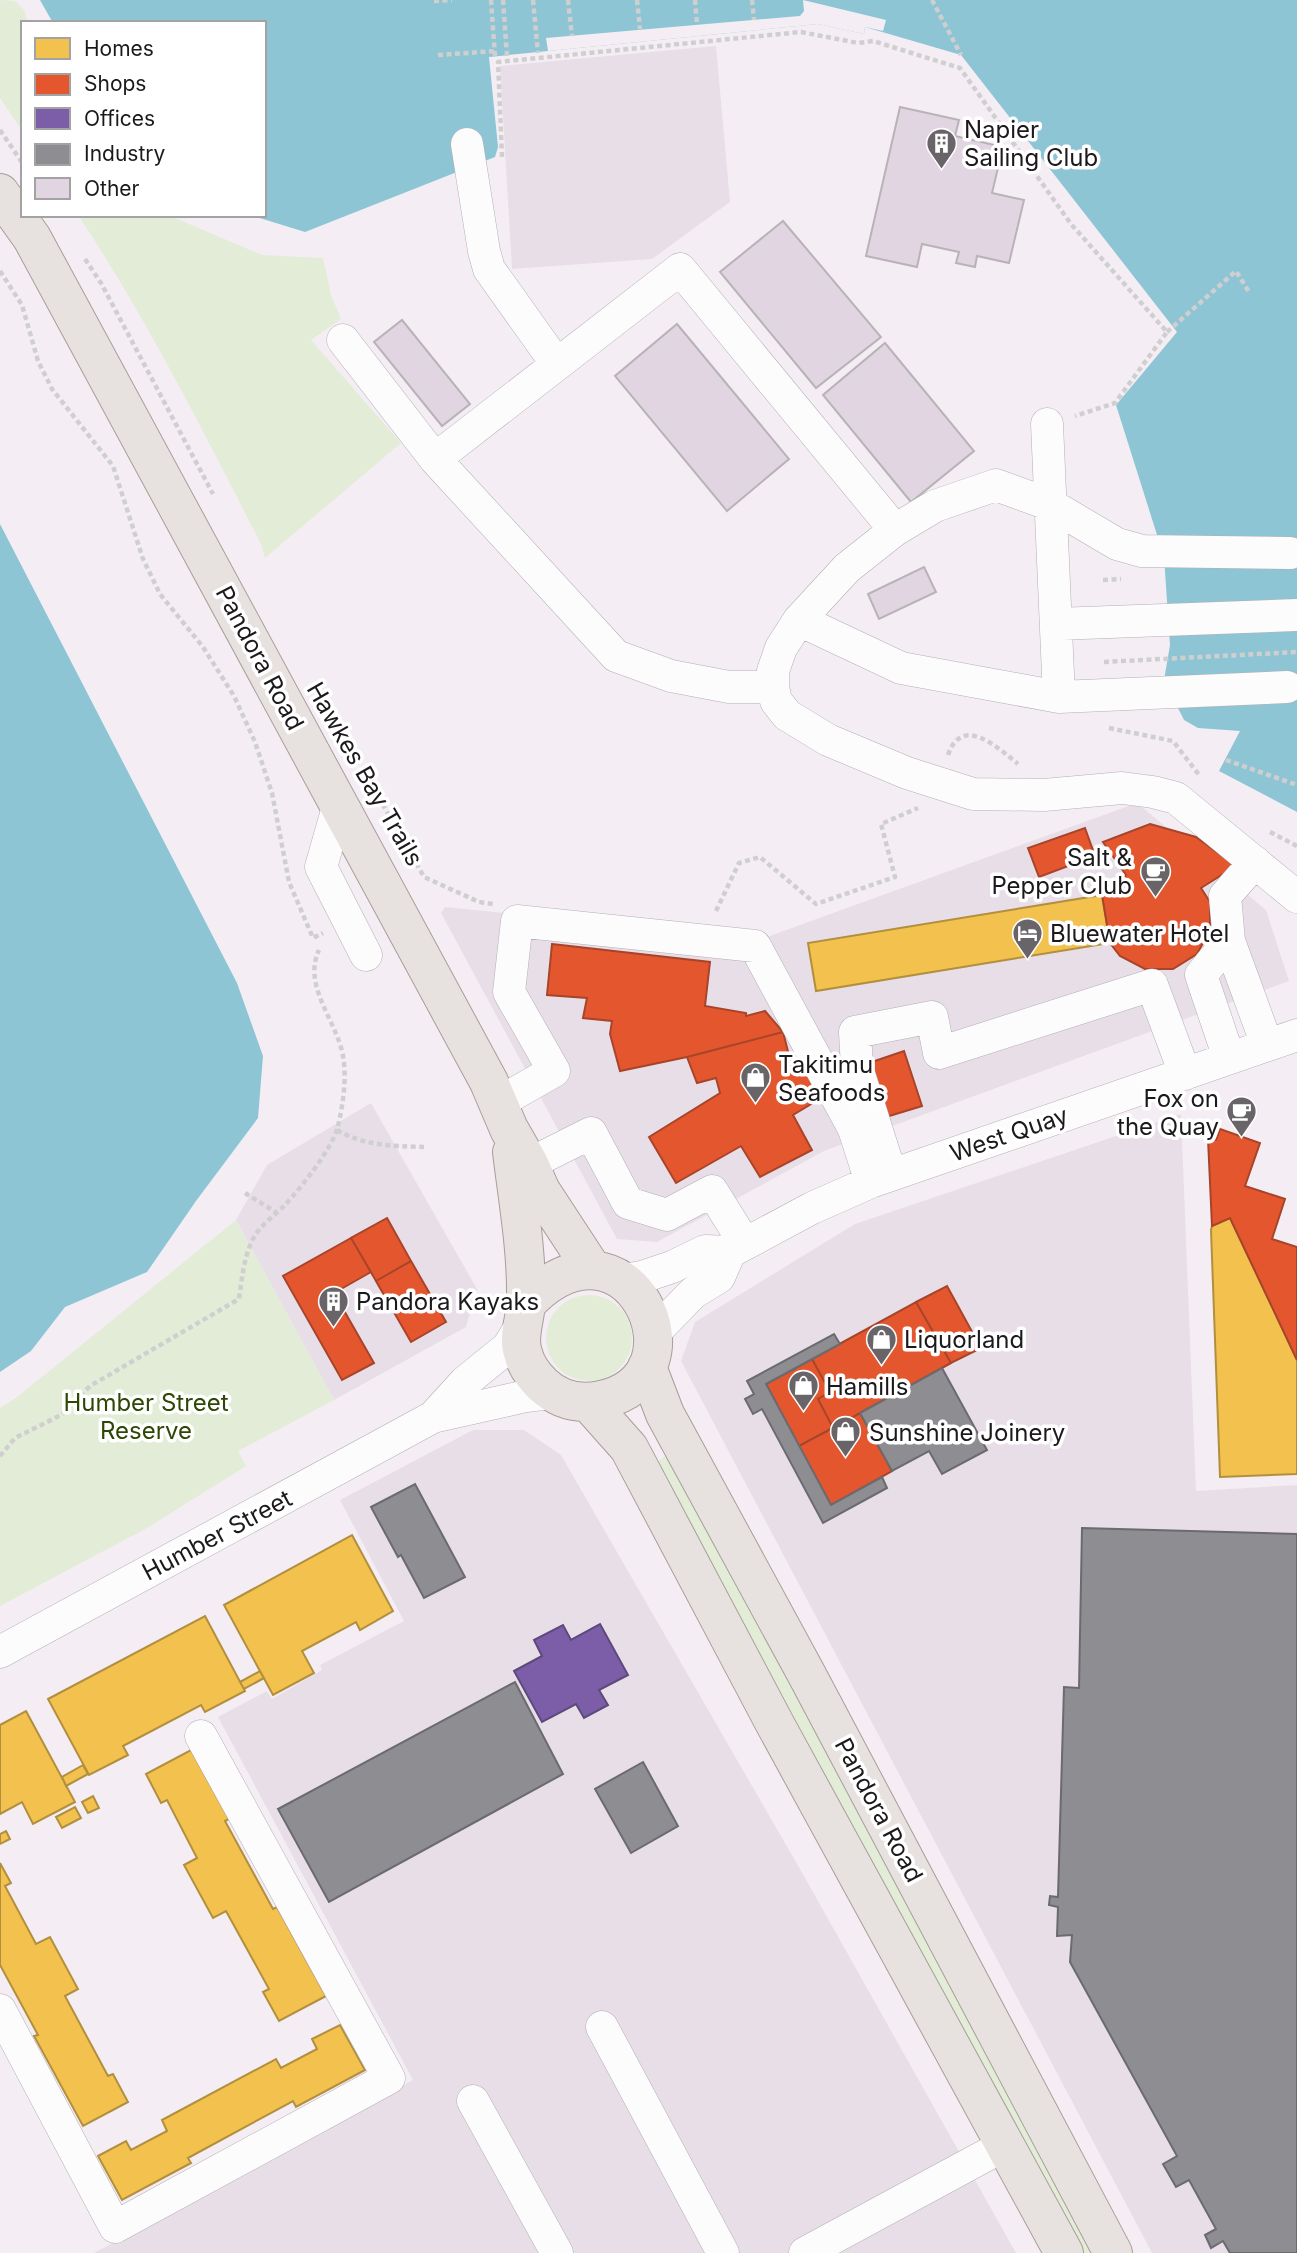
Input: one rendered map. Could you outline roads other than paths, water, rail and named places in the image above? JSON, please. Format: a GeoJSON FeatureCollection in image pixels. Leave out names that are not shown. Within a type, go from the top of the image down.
{"type":"FeatureCollection","features":[{"type":"Feature","properties":{"kind":"main road","name":"Pandora Road"},"geometry":{"type":"LineString","coordinates":[[0,193],[32,238],[489,1082],[503,1116]]}},
{"type":"Feature","properties":{"kind":"main road"},"geometry":{"type":"LineString","coordinates":[[503,1116],[558,1220],[607,1275],[638,1294],[649,1312],[650,1350],[634,1385],[615,1398],[589,1403],[571,1402],[551,1393],[533,1375],[522,1352],[524,1248],[503,1116]]}},
{"type":"Feature","properties":{"kind":"main road"},"geometry":{"type":"LineString","coordinates":[[524,1315],[542,1287],[561,1275],[607,1275]]}},
{"type":"Feature","properties":{"kind":"main road","name":"Pandora Road"},"geometry":{"type":"LineString","coordinates":[[650,1350],[665,1414],[807,1675],[1113,2253]]}},
{"type":"Feature","properties":{"kind":"main road","name":"Pandora Road"},"geometry":{"type":"LineString","coordinates":[[589,1403],[629,1448],[775,1724],[1064,2253]]}},
{"type":"Feature","properties":{"kind":"street"},"geometry":{"type":"LineString","coordinates":[[467,144],[489,269],[556,363]]}},
{"type":"Feature","properties":{"kind":"street"},"geometry":{"type":"LineString","coordinates":[[435,459],[680,269],[895,530]]}},
{"type":"Feature","properties":{"kind":"street"},"geometry":{"type":"LineString","coordinates":[[343,340],[435,459],[616,656],[671,676],[729,687],[773,687]]}},
{"type":"Feature","properties":{"kind":"street"},"geometry":{"type":"LineString","coordinates":[[1047,424],[1059,697]]}},
{"type":"Feature","properties":{"kind":"street"},"geometry":{"type":"LineString","coordinates":[[1290,553],[1142,551],[1117,544],[1051,505],[996,485],[935,506],[895,530],[847,568],[799,620],[781,648],[773,671],[773,687],[776,701],[787,715],[828,740],[907,773],[973,794],[1045,794],[1122,788],[1153,792],[1176,799],[1297,897]]}},
{"type":"Feature","properties":{"kind":"street"},"geometry":{"type":"LineString","coordinates":[[1056,624],[1297,615]]}},
{"type":"Feature","properties":{"kind":"street"},"geometry":{"type":"LineString","coordinates":[[799,620],[901,668],[1059,697],[1287,687]]}},
{"type":"Feature","properties":{"kind":"street"},"geometry":{"type":"LineString","coordinates":[[339,804],[321,867],[366,955]]}},
{"type":"Feature","properties":{"kind":"street"},"geometry":{"type":"LineString","coordinates":[[1255,862],[1225,896],[1229,941],[1267,1045]]}},
{"type":"Feature","properties":{"kind":"street"},"geometry":{"type":"LineString","coordinates":[[503,1116],[554,1072],[509,992],[517,921],[755,946],[881,1179]]}},
{"type":"Feature","properties":{"kind":"street"},"geometry":{"type":"LineString","coordinates":[[1229,941],[1200,975],[1229,1058]]}},
{"type":"Feature","properties":{"kind":"street"},"geometry":{"type":"LineString","coordinates":[[881,1179],[857,1068],[855,1032],[932,1017],[939,1053],[1152,985],[1185,1074]]}},
{"type":"Feature","properties":{"kind":"street","name":"West Quay"},"geometry":{"type":"LineString","coordinates":[[607,1275],[642,1277],[672,1267],[705,1251],[738,1248],[812,1208],[881,1179],[1297,1035]]}},
{"type":"Feature","properties":{"kind":"street"},"geometry":{"type":"LineString","coordinates":[[530,1164],[591,1133],[628,1203],[667,1215],[712,1191],[738,1248],[719,1277],[693,1293],[650,1350]]}},
{"type":"Feature","properties":{"kind":"street","name":"Humber Street"},"geometry":{"type":"LineString","coordinates":[[433,1417],[465,1382],[508,1347],[524,1315]]}},
{"type":"Feature","properties":{"kind":"street","name":"Humber Street"},"geometry":{"type":"LineString","coordinates":[[0,1652],[433,1417],[551,1393]]}},
{"type":"Feature","properties":{"kind":"street"},"geometry":{"type":"LineString","coordinates":[[0,2010],[116,2227],[389,2078],[201,1736]]}},
{"type":"Feature","properties":{"kind":"street"},"geometry":{"type":"LineString","coordinates":[[602,2027],[723,2253]]}},
{"type":"Feature","properties":{"kind":"street"},"geometry":{"type":"LineString","coordinates":[[473,2101],[557,2253]]}},
{"type":"Feature","properties":{"kind":"street"},"geometry":{"type":"LineString","coordinates":[[805,2253],[1005,2145]]}},
{"type":"Feature","properties":{"kind":"water"},"geometry":{"type":"Polygon","coordinates":[[[40,0],[1297,0],[1297,812],[1219,771],[1240,731],[1198,728],[1184,720],[1164,680],[1170,645],[1164,557],[1116,405],[1177,332],[961,55],[865,27],[864,34],[818,24],[489,57],[498,147],[495,157],[305,232],[256,217],[266,217],[266,21],[52,21],[40,0]]]}},
{"type":"Feature","properties":{"kind":"water"},"geometry":{"type":"Polygon","coordinates":[[[0,524],[237,983],[263,1056],[258,1118],[147,1272],[65,1307],[31,1351],[0,1372],[0,524]]]}},
{"type":"Feature","properties":{"kind":"place","name":"Napier Sailing Club"},"geometry":{"type":"Point","coordinates":[941,170]}},
{"type":"Feature","properties":{"kind":"place","name":"Salt & Pepper Club"},"geometry":{"type":"Point","coordinates":[1155,898]}},
{"type":"Feature","properties":{"kind":"place","name":"Bluewater Hotel"},"geometry":{"type":"Point","coordinates":[1027,960]}},
{"type":"Feature","properties":{"kind":"place","name":"Takitimu Seafoods"},"geometry":{"type":"Point","coordinates":[755,1105]}},
{"type":"Feature","properties":{"kind":"place","name":"Fox on the Quay"},"geometry":{"type":"Point","coordinates":[1242,1139]}},
{"type":"Feature","properties":{"kind":"place","name":"Pandora Kayaks"},"geometry":{"type":"Point","coordinates":[333,1328]}},
{"type":"Feature","properties":{"kind":"place","name":"Liquorland"},"geometry":{"type":"Point","coordinates":[881,1366]}},
{"type":"Feature","properties":{"kind":"place","name":"Hamills"},"geometry":{"type":"Point","coordinates":[803,1413]}},
{"type":"Feature","properties":{"kind":"place","name":"Sunshine Joinery"},"geometry":{"type":"Point","coordinates":[846,1459]}},
{"type":"Feature","properties":{"kind":"park label","name":"Humber Street Reserve"},"geometry":{"type":"Point","coordinates":[146,1416]}}]}
